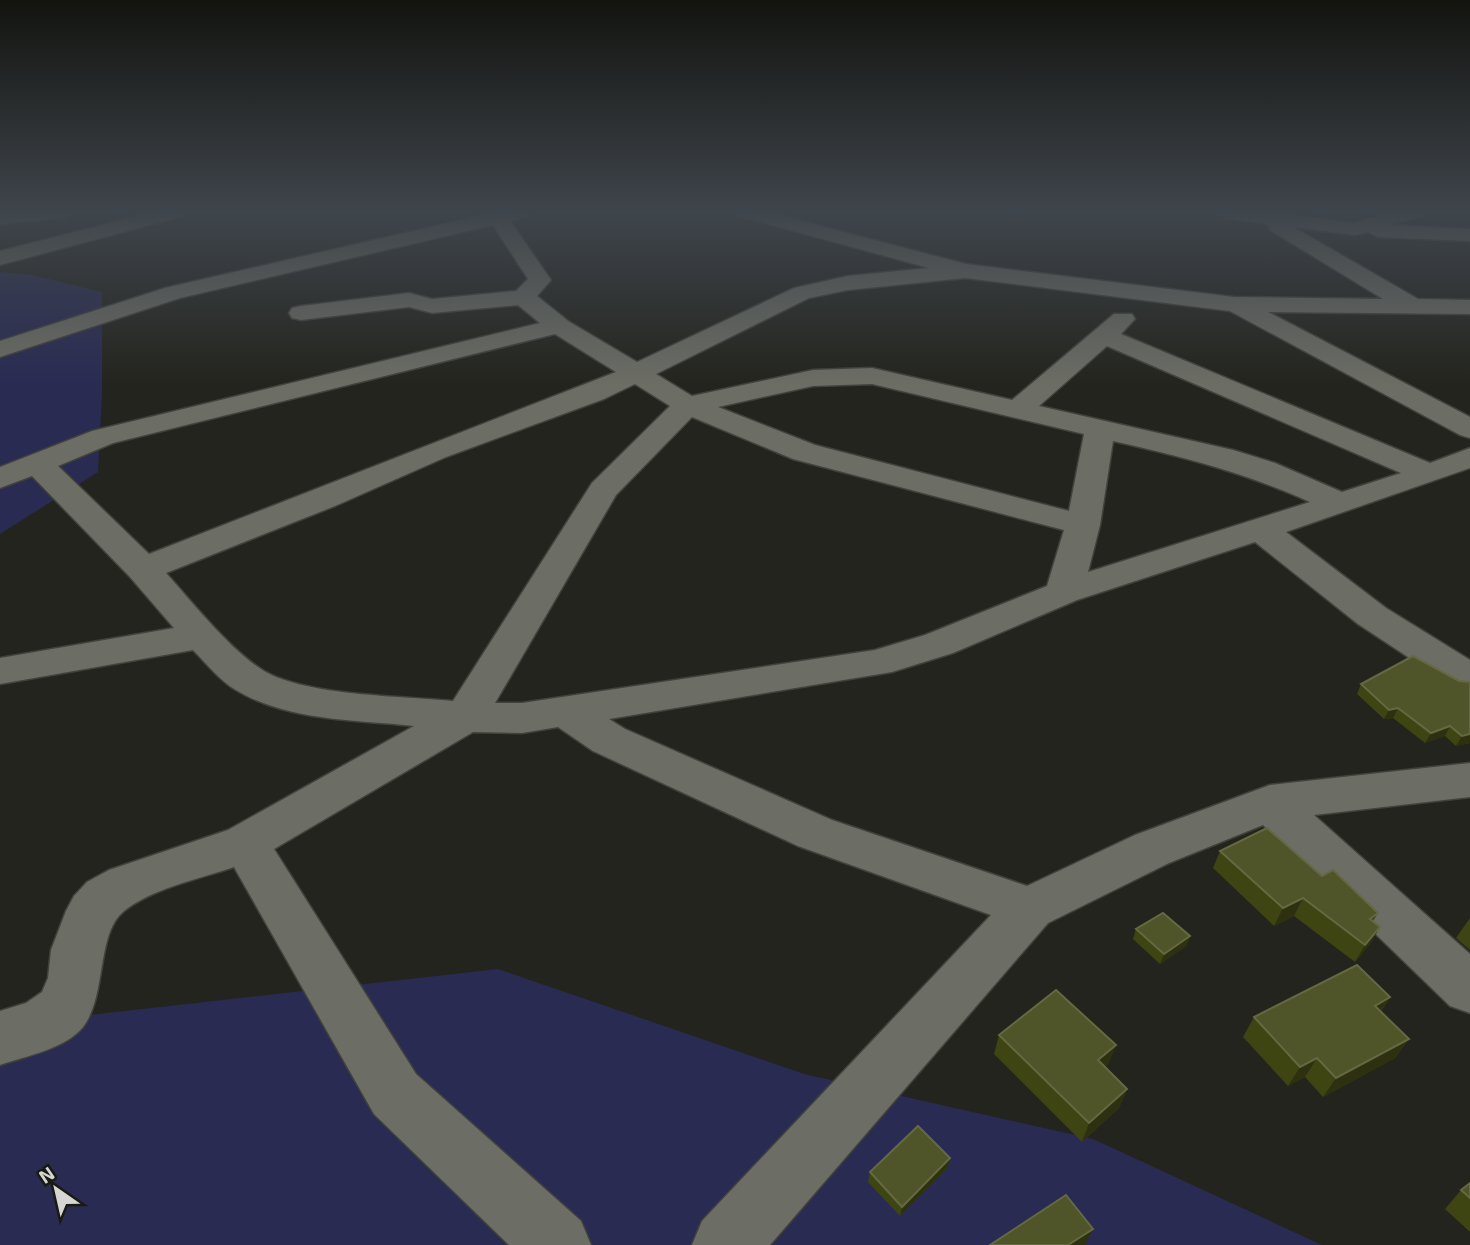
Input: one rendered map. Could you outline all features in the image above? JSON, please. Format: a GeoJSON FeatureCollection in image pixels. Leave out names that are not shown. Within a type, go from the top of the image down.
{"type":"FeatureCollection","features":[{"type":"Feature","properties":{"kind":"street"},"geometry":{"type":"LineString","coordinates":[[0,349],[173,293],[271,270]]}},
{"type":"Feature","properties":{"kind":"street"},"geometry":{"type":"LineString","coordinates":[[301,313],[409,300],[432,306],[523,297],[537,286],[540,280],[533,270]]}},
{"type":"Feature","properties":{"kind":"street"},"geometry":{"type":"LineString","coordinates":[[962,270],[1149,296],[1234,304],[1470,307]]}},
{"type":"Feature","properties":{"kind":"street"},"geometry":{"type":"LineString","coordinates":[[1352,270],[1411,305]]}},
{"type":"Feature","properties":{"kind":"street"},"geometry":{"type":"LineString","coordinates":[[142,569],[323,499],[435,451],[638,374],[802,293],[848,283],[965,271]]}},
{"type":"Feature","properties":{"kind":"street"},"geometry":{"type":"LineString","coordinates":[[1019,409],[1149,296]]}},
{"type":"Feature","properties":{"kind":"street"},"geometry":{"type":"LineString","coordinates":[[523,297],[559,326],[688,405],[804,452],[1083,525]]}},
{"type":"Feature","properties":{"kind":"street"},"geometry":{"type":"LineString","coordinates":[[1234,304],[1470,429]]}},
{"type":"Feature","properties":{"kind":"street"},"geometry":{"type":"LineString","coordinates":[[0,478],[103,437],[559,326]]}},
{"type":"Feature","properties":{"kind":"street"},"geometry":{"type":"LineString","coordinates":[[1104,335],[1430,474]]}},
{"type":"Feature","properties":{"kind":"street"},"geometry":{"type":"LineString","coordinates":[[0,1038],[43,1024],[63,1009],[75,978],[78,950],[92,911],[105,897],[127,884],[246,843],[465,717],[603,490],[688,405],[813,378],[872,376],[1100,428],[1254,467],[1338,502]]}},
{"type":"Feature","properties":{"kind":"street"},"geometry":{"type":"LineString","coordinates":[[1064,592],[1083,525],[1100,428]]}},
{"type":"Feature","properties":{"kind":"street"},"geometry":{"type":"LineString","coordinates":[[37,463],[142,569],[201,636],[248,680],[285,696],[465,717],[522,718],[878,663],[939,644],[1064,592],[1430,474],[1470,457]]}},
{"type":"Feature","properties":{"kind":"street"},"geometry":{"type":"LineString","coordinates":[[1261,529],[1372,616],[1470,678]]}},
{"type":"Feature","properties":{"kind":"street"},"geometry":{"type":"LineString","coordinates":[[0,671],[201,636]]}},
{"type":"Feature","properties":{"kind":"street"},"geometry":{"type":"LineString","coordinates":[[568,713],[608,740],[815,833],[1030,908]]}},
{"type":"Feature","properties":{"kind":"street"},"geometry":{"type":"LineString","coordinates":[[726,1245],[1030,908],[1152,849],[1270,803],[1470,780]]}},
{"type":"Feature","properties":{"kind":"street"},"geometry":{"type":"LineString","coordinates":[[1270,803],[1470,989]]}},
{"type":"Feature","properties":{"kind":"street"},"geometry":{"type":"LineString","coordinates":[[246,843],[395,1094],[557,1245]]}},
{"type":"Feature","properties":{"kind":"shaded area"},"geometry":{"type":"Polygon","coordinates":[[[0,272],[32,275],[102,292],[102,395],[98,472],[0,534],[0,272]]]}},
{"type":"Feature","properties":{"kind":"shaded area"},"geometry":{"type":"Polygon","coordinates":[[[498,969],[804,1074],[1093,1139],[1322,1245],[0,1245],[0,1025],[498,969]]]}},
{"type":"Feature","properties":{"kind":"building"},"geometry":{"type":"Polygon","coordinates":[[[1413,656],[1459,681],[1470,682],[1470,734],[1462,736],[1450,726],[1431,733],[1398,708],[1389,710],[1361,684],[1413,656]]]}},
{"type":"Feature","properties":{"kind":"building"},"geometry":{"type":"Polygon","coordinates":[[[1267,828],[1322,876],[1333,870],[1378,913],[1370,919],[1380,927],[1365,945],[1303,898],[1283,908],[1220,851],[1267,828]]]}},
{"type":"Feature","properties":{"kind":"building"},"geometry":{"type":"Polygon","coordinates":[[[1163,913],[1190,936],[1164,954],[1136,929],[1163,913]]]}},
{"type":"Feature","properties":{"kind":"building"},"geometry":{"type":"Polygon","coordinates":[[[1357,965],[1390,997],[1375,1006],[1409,1039],[1336,1078],[1317,1058],[1300,1067],[1254,1017],[1357,965]]]}},
{"type":"Feature","properties":{"kind":"building"},"geometry":{"type":"Polygon","coordinates":[[[1056,990],[1116,1045],[1098,1060],[1127,1089],[1089,1123],[999,1035],[1056,990]]]}},
{"type":"Feature","properties":{"kind":"building"},"geometry":{"type":"Polygon","coordinates":[[[918,1126],[950,1158],[902,1207],[870,1172],[918,1126]]]}},
{"type":"Feature","properties":{"kind":"building"},"geometry":{"type":"Polygon","coordinates":[[[1470,1183],[1470,1198],[1461,1190],[1470,1183]]]}},
{"type":"Feature","properties":{"kind":"building"},"geometry":{"type":"Polygon","coordinates":[[[1066,1195],[1093,1229],[1068,1245],[990,1245],[1066,1195]]]}}]}
